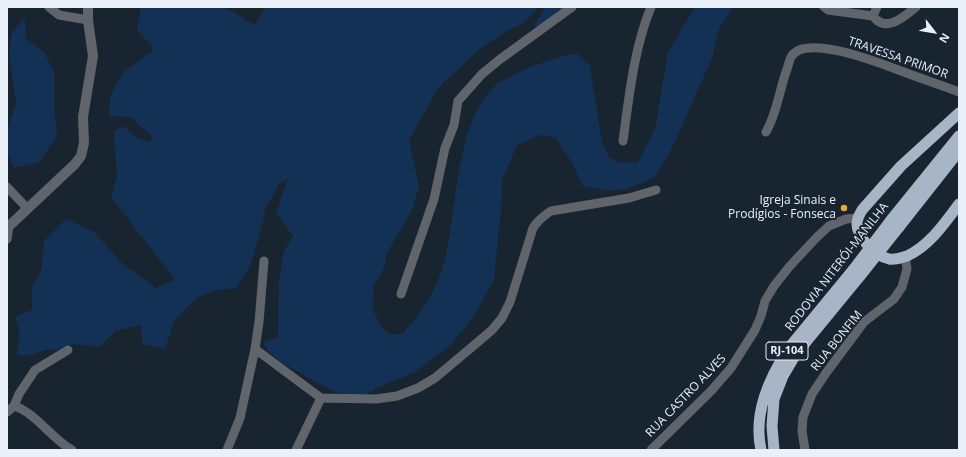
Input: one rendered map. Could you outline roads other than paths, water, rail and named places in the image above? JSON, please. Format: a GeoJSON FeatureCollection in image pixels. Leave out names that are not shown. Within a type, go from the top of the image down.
{"type":"FeatureCollection","features":[{"type":"Feature","properties":{"kind":"highway"},"geometry":{"type":"LineString","coordinates":[[959,113],[901,166],[862,210],[857,218],[857,229],[859,236],[874,250],[888,258],[896,259],[905,256],[923,246],[946,222],[959,204]]}},
{"type":"Feature","properties":{"kind":"highway","name":"RODOVIA NITERÓI-MANILHA"},"geometry":{"type":"LineString","coordinates":[[774,450],[772,426],[774,399],[783,376],[796,354],[895,224],[959,136]]}},
{"type":"Feature","properties":{"kind":"highway","name":"RODOVIA NITERÓI-MANILHA"},"geometry":{"type":"LineString","coordinates":[[895,224],[959,151]]}},
{"type":"Feature","properties":{"kind":"highway","name":"RODOVIA NITERÓI-MANILHA"},"geometry":{"type":"LineString","coordinates":[[761,450],[759,420],[764,395],[778,366],[788,349],[857,273]]}},
{"type":"Feature","properties":{"kind":"street"},"geometry":{"type":"LineString","coordinates":[[49,7],[60,15],[88,20]]}},
{"type":"Feature","properties":{"kind":"street"},"geometry":{"type":"LineString","coordinates":[[7,239],[8,227],[75,164],[81,156],[84,143],[83,117],[93,56],[88,20],[88,7]]}},
{"type":"Feature","properties":{"kind":"street"},"geometry":{"type":"LineString","coordinates":[[401,294],[434,199],[445,148],[454,125],[458,100],[472,84],[493,65],[572,7]]}},
{"type":"Feature","properties":{"kind":"street"},"geometry":{"type":"LineString","coordinates":[[623,141],[631,80],[645,21],[651,7]]}},
{"type":"Feature","properties":{"kind":"street"},"geometry":{"type":"LineString","coordinates":[[824,7],[828,10],[873,16],[883,24],[893,23],[902,19],[916,7]]}},
{"type":"Feature","properties":{"kind":"street"},"geometry":{"type":"LineString","coordinates":[[873,16],[877,7]]}},
{"type":"Feature","properties":{"kind":"street","name":"TRAVESSA PRIMOR"},"geometry":{"type":"LineString","coordinates":[[766,132],[774,117],[791,57],[796,52],[803,49],[827,49],[850,53],[959,92]]}},
{"type":"Feature","properties":{"kind":"street"},"geometry":{"type":"LineString","coordinates":[[7,187],[28,208]]}},
{"type":"Feature","properties":{"kind":"street"},"geometry":{"type":"LineString","coordinates":[[255,349],[321,398],[376,399],[397,396],[418,388],[435,378],[492,330],[502,318],[510,302],[533,228],[537,220],[551,211],[629,198],[656,190]]}},
{"type":"Feature","properties":{"kind":"street","name":"RUA CASTRO ALVES"},"geometry":{"type":"LineString","coordinates":[[651,450],[711,391],[731,368],[756,330],[765,301],[774,286],[789,267],[829,226],[846,219],[857,218]]}},
{"type":"Feature","properties":{"kind":"street","name":"RUA BONFIM"},"geometry":{"type":"LineString","coordinates":[[805,450],[802,431],[803,417],[812,394],[834,361],[864,322],[894,299],[902,287],[907,269],[905,256]]}},
{"type":"Feature","properties":{"kind":"street"},"geometry":{"type":"LineString","coordinates":[[228,450],[240,418],[255,349],[259,322],[264,261]]}},
{"type":"Feature","properties":{"kind":"street"},"geometry":{"type":"LineString","coordinates":[[10,409],[18,394],[35,370],[68,350]]}},
{"type":"Feature","properties":{"kind":"street"},"geometry":{"type":"LineString","coordinates":[[296,450],[321,398]]}},
{"type":"Feature","properties":{"kind":"street"},"geometry":{"type":"LineString","coordinates":[[10,409],[22,408],[55,439],[72,450]]}},
{"type":"Feature","properties":{"kind":"place","name":"Igreja Sinais e Prodígios - Fonseca"},"geometry":{"type":"Point","coordinates":[844,208]}}]}
